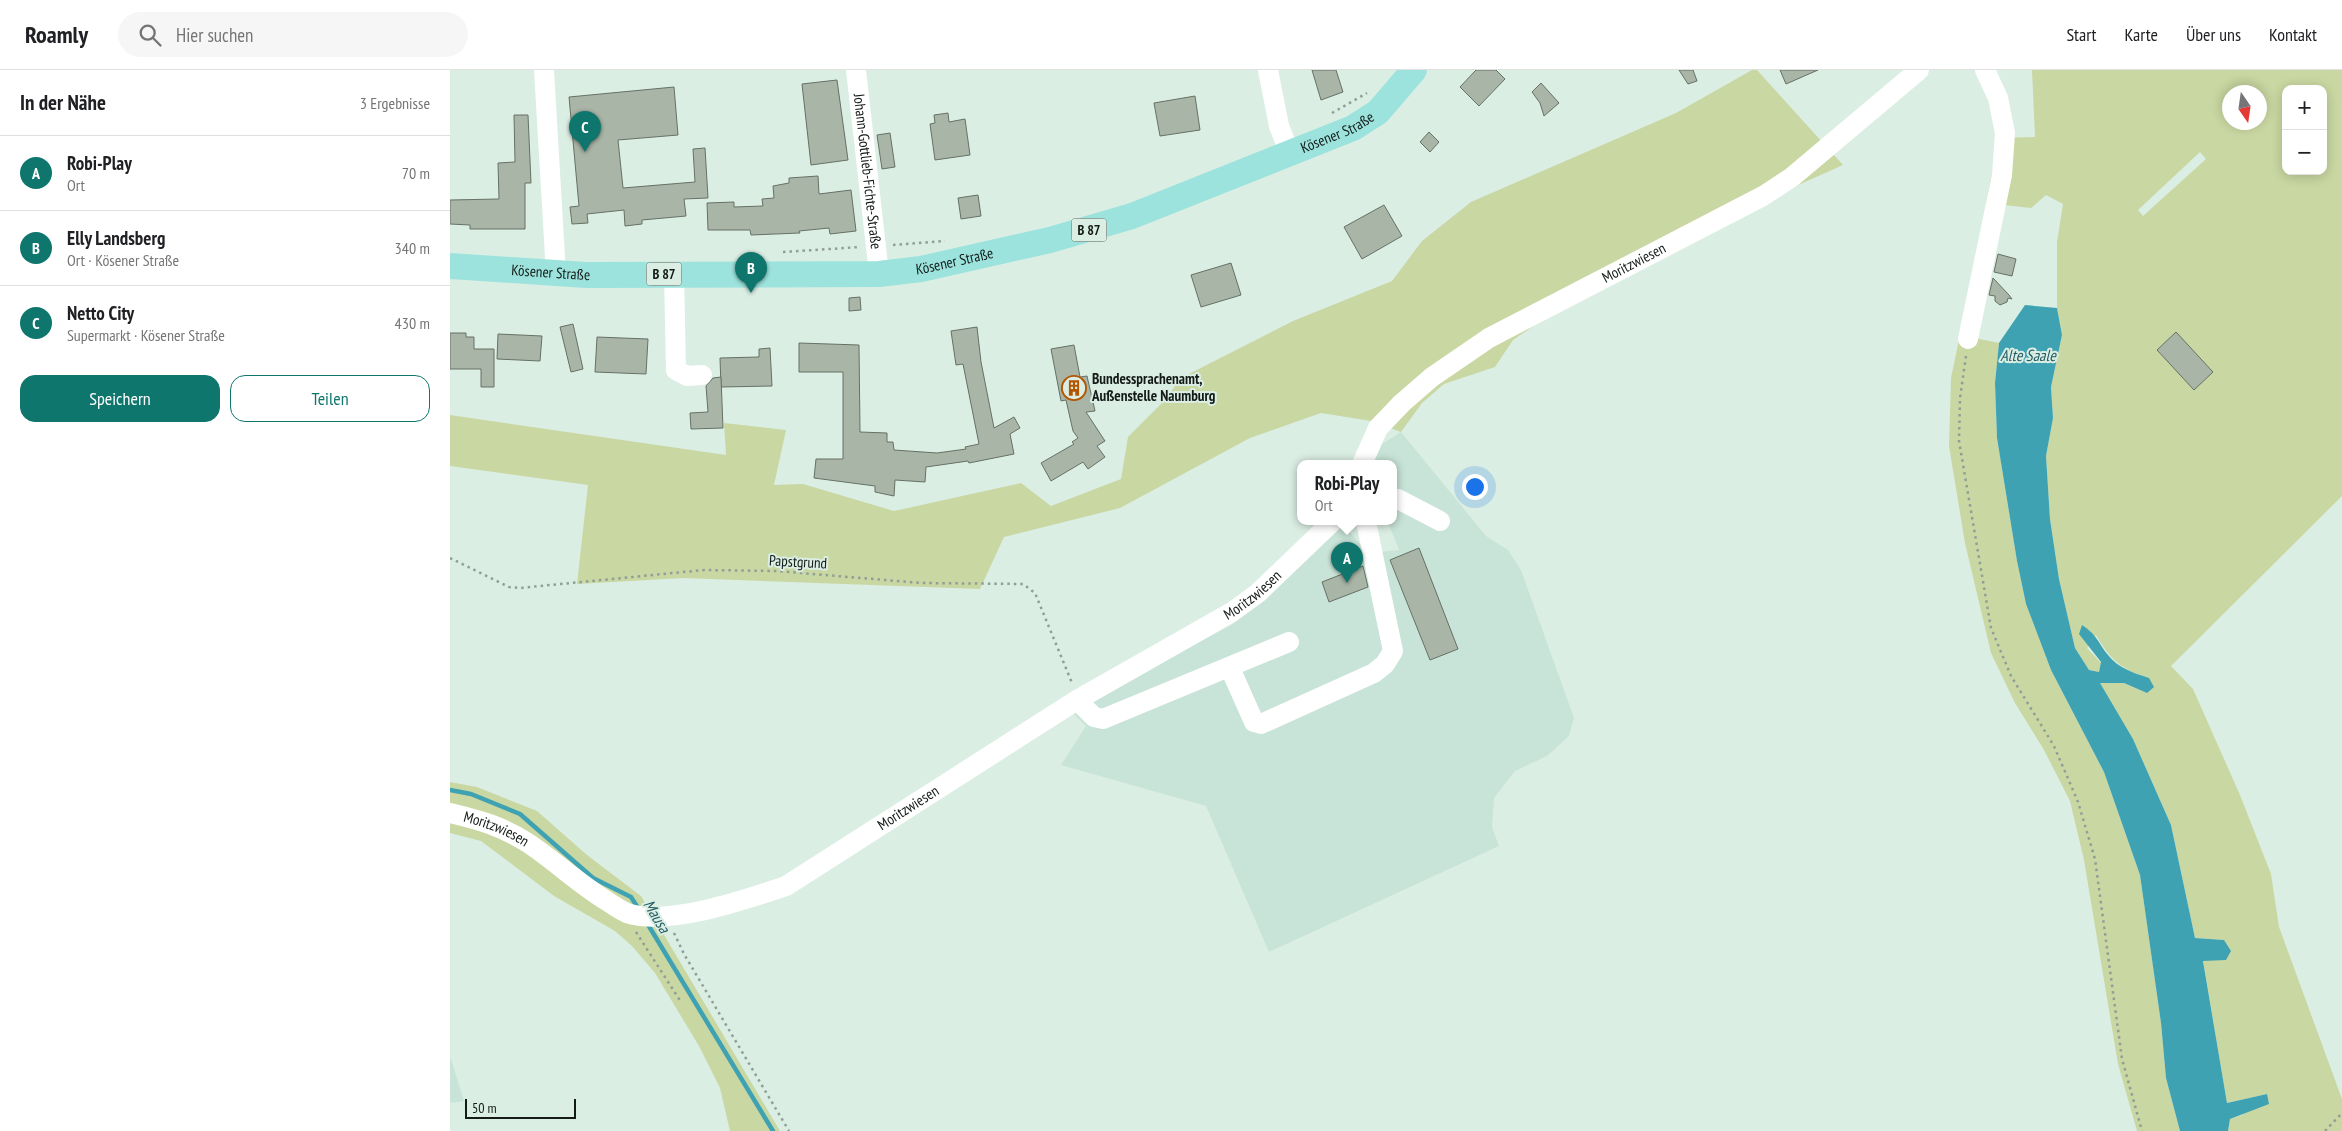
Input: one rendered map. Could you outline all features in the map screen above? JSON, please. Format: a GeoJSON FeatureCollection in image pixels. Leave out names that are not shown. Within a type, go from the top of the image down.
{"type":"FeatureCollection","features":[{"type":"Feature","properties":{"kind":"main road","name":"Kösener Straße"},"geometry":{"type":"LineString","coordinates":[[450,266],[556,274],[879,274],[942,265],[1098,227],[1164,204],[1290,154],[1366,121],[1387,102],[1414,70]]}},
{"type":"Feature","properties":{"kind":"street"},"geometry":{"type":"LineString","coordinates":[[544,70],[556,274]]}},
{"type":"Feature","properties":{"kind":"street","name":"Johann-Gottlieb-Fichte-Straße"},"geometry":{"type":"LineString","coordinates":[[856,70],[879,274]]}},
{"type":"Feature","properties":{"kind":"street"},"geometry":{"type":"LineString","coordinates":[[1268,70],[1279,126],[1290,154]]}},
{"type":"Feature","properties":{"kind":"street","name":"Moritzwiesen"},"geometry":{"type":"LineString","coordinates":[[1364,460],[1378,428],[1402,403],[1432,377],[1489,338],[1763,196],[1792,177],[1919,70]]}},
{"type":"Feature","properties":{"kind":"street"},"geometry":{"type":"LineString","coordinates":[[1968,338],[2002,175],[2004,133],[1998,98],[1985,70]]}},
{"type":"Feature","properties":{"kind":"street"},"geometry":{"type":"LineString","coordinates":[[674,274],[676,370],[687,376],[702,375]]}},
{"type":"Feature","properties":{"kind":"street"},"geometry":{"type":"LineString","coordinates":[[1397,499],[1440,521]]}},
{"type":"Feature","properties":{"kind":"street","name":"Moritzwiesen"},"geometry":{"type":"LineString","coordinates":[[450,814],[486,821],[507,831],[528,843],[594,893],[647,914],[704,911],[735,904],[786,886],[1077,700],[1232,612],[1258,593],[1329,525]]}},
{"type":"Feature","properties":{"kind":"street"},"geometry":{"type":"LineString","coordinates":[[1230,668],[1254,722],[1261,724],[1374,673],[1386,664],[1393,651],[1367,525]]}},
{"type":"Feature","properties":{"kind":"street"},"geometry":{"type":"LineString","coordinates":[[1077,700],[1094,717],[1103,719],[1289,642]]}},
{"type":"Feature","properties":{"kind":"path"},"geometry":{"type":"LineString","coordinates":[[1327,115],[1369,91]]}},
{"type":"Feature","properties":{"kind":"path"},"geometry":{"type":"LineString","coordinates":[[781,253],[952,240]]}},
{"type":"Feature","properties":{"kind":"path"},"geometry":{"type":"LineString","coordinates":[[1968,338],[1960,398],[1959,441],[1991,628],[2011,676],[2054,746],[2078,802],[2095,859],[2122,1059],[2142,1131]]}},
{"type":"Feature","properties":{"kind":"path","name":"Papstgrund"},"geometry":{"type":"LineString","coordinates":[[450,558],[509,587],[520,588],[704,570],[777,571],[921,583],[1023,584],[1035,593],[1070,676],[1077,700]]}},
{"type":"Feature","properties":{"kind":"path"},"geometry":{"type":"LineString","coordinates":[[647,914],[681,1002]]}},
{"type":"Feature","properties":{"kind":"path"},"geometry":{"type":"LineString","coordinates":[[647,914],[673,932],[684,954],[789,1131]]}},
{"type":"Feature","properties":{"kind":"path"},"geometry":{"type":"LineString","coordinates":[[2325,1131],[2342,1113]]}},
{"type":"Feature","properties":{"kind":"shaded area"},"geometry":{"type":"Polygon","coordinates":[[[1401,432],[1486,536],[1508,550],[1521,570],[1574,718],[1569,736],[1547,756],[1515,771],[1494,798],[1492,827],[1499,846],[1269,952],[1206,806],[1061,765],[1086,726],[1071,711],[1233,624],[1339,525],[1343,525],[1369,553],[1399,550],[1389,525],[1397,525],[1397,460],[1375,460],[1382,444],[1401,432]]]}},
{"type":"Feature","properties":{"kind":"shaded area"},"geometry":{"type":"Polygon","coordinates":[[[450,1056],[464,1101],[450,1103],[450,1056]]]}},
{"type":"Feature","properties":{"kind":"green space"},"geometry":{"type":"Polygon","coordinates":[[[1752,70],[1757,70],[1843,165],[1771,197],[1567,303],[1513,340],[1495,367],[1444,384],[1422,403],[1401,432],[1371,421],[1321,413],[1250,438],[1120,508],[1004,537],[980,589],[683,578],[577,584],[588,485],[450,466],[450,415],[726,455],[724,423],[786,430],[774,485],[803,484],[894,511],[1021,483],[1051,506],[1121,479],[1128,437],[1163,402],[1181,378],[1293,321],[1392,281],[1422,241],[1471,202],[1676,113],[1752,70]]]}},
{"type":"Feature","properties":{"kind":"green space"},"geometry":{"type":"Polygon","coordinates":[[[2032,70],[2342,70],[2342,496],[2171,666],[2193,689],[2240,795],[2271,874],[2279,927],[2342,1099],[2342,1131],[2228,1131],[2230,1119],[2242,1115],[2267,1094],[2227,1103],[2203,960],[2226,960],[2224,940],[2195,938],[2171,825],[2133,739],[2099,683],[2124,683],[2147,693],[2149,678],[2131,671],[2118,663],[2112,658],[2096,635],[2087,648],[2101,663],[2099,672],[2089,670],[2075,648],[2059,579],[2050,519],[2046,456],[2053,418],[2051,387],[2062,335],[2057,308],[2057,242],[2063,204],[2046,195],[2031,208],[1986,203],[1999,138],[2035,137],[2032,70]],[[2200,152],[2138,210],[2143,216],[2206,159],[2200,152]],[[2176,332],[2157,350],[2194,389],[2213,372],[2176,332]]]}},
{"type":"Feature","properties":{"kind":"green space"},"geometry":{"type":"Polygon","coordinates":[[[1960,335],[1999,343],[1995,383],[1997,438],[2026,604],[2051,670],[2104,772],[2140,875],[2161,1023],[2166,1078],[2180,1131],[2137,1131],[2118,1064],[2084,860],[2070,801],[2044,750],[2015,703],[1991,653],[1965,543],[1949,446],[1951,378],[1960,335]]]}},
{"type":"Feature","properties":{"kind":"green space"},"geometry":{"type":"Polygon","coordinates":[[[450,782],[477,787],[537,811],[587,855],[641,896],[780,1131],[730,1131],[720,1088],[699,1046],[655,973],[632,946],[615,931],[554,896],[481,841],[450,833],[450,782]]]}},
{"type":"Feature","properties":{"kind":"water","name":"Alte Saale"},"geometry":{"type":"Polygon","coordinates":[[[2025,305],[2057,308],[2062,335],[2051,387],[2053,418],[2046,456],[2050,519],[2059,579],[2075,648],[2089,670],[2099,672],[2101,662],[2079,634],[2082,625],[2094,636],[2112,660],[2127,670],[2149,678],[2154,687],[2147,693],[2124,683],[2100,683],[2133,739],[2171,825],[2195,938],[2224,940],[2231,951],[2226,960],[2203,961],[2227,1103],[2267,1094],[2269,1104],[2230,1119],[2228,1131],[2180,1131],[2166,1078],[2161,1023],[2140,875],[2104,772],[2051,670],[2026,604],[1997,438],[1995,383],[1999,343],[2025,305]]]}},
{"type":"Feature","properties":{"kind":"building"},"geometry":{"type":"Polygon","coordinates":[[[1312,70],[1336,70],[1343,92],[1321,100],[1312,70]]]}},
{"type":"Feature","properties":{"kind":"building"},"geometry":{"type":"Polygon","coordinates":[[[1476,70],[1496,70],[1505,79],[1479,106],[1460,87],[1476,70]]]}},
{"type":"Feature","properties":{"kind":"building"},"geometry":{"type":"Polygon","coordinates":[[[1679,70],[1693,70],[1697,81],[1688,84],[1679,70]]]}},
{"type":"Feature","properties":{"kind":"building"},"geometry":{"type":"Polygon","coordinates":[[[1780,70],[1818,70],[1786,84],[1780,70]]]}},
{"type":"Feature","properties":{"kind":"building"},"geometry":{"type":"Polygon","coordinates":[[[837,80],[848,160],[811,165],[802,84],[837,80]]]}},
{"type":"Feature","properties":{"kind":"building"},"geometry":{"type":"Polygon","coordinates":[[[1541,83],[1559,103],[1544,116],[1540,103],[1532,92],[1541,83]]]}},
{"type":"Feature","properties":{"kind":"building"},"geometry":{"type":"Polygon","coordinates":[[[674,87],[678,135],[618,140],[623,188],[695,182],[693,149],[705,148],[708,198],[684,199],[686,216],[642,220],[642,224],[625,226],[624,210],[587,214],[588,223],[572,224],[570,207],[579,206],[569,97],[674,87]]]}},
{"type":"Feature","properties":{"kind":"building"},"geometry":{"type":"Polygon","coordinates":[[[1195,96],[1200,130],[1160,136],[1154,103],[1195,96]]]}},
{"type":"Feature","properties":{"kind":"building"},"geometry":{"type":"Polygon","coordinates":[[[948,113],[949,122],[965,119],[970,155],[935,160],[930,124],[935,123],[934,115],[948,113]]]}},
{"type":"Feature","properties":{"kind":"building"},"geometry":{"type":"Polygon","coordinates":[[[514,115],[528,115],[531,183],[525,183],[525,229],[470,229],[470,225],[450,224],[450,200],[499,199],[498,163],[515,162],[514,115]]]}},
{"type":"Feature","properties":{"kind":"building"},"geometry":{"type":"Polygon","coordinates":[[[1429,132],[1439,142],[1430,152],[1420,142],[1429,132]]]}},
{"type":"Feature","properties":{"kind":"building"},"geometry":{"type":"Polygon","coordinates":[[[890,133],[895,167],[882,169],[877,135],[890,133]]]}},
{"type":"Feature","properties":{"kind":"building"},"geometry":{"type":"Polygon","coordinates":[[[818,176],[819,194],[851,190],[856,231],[830,234],[829,228],[799,231],[800,233],[751,235],[750,230],[708,230],[707,203],[734,202],[734,207],[763,206],[762,199],[774,198],[773,186],[789,183],[789,178],[818,176]]]}},
{"type":"Feature","properties":{"kind":"building"},"geometry":{"type":"Polygon","coordinates":[[[978,195],[981,216],[961,219],[958,198],[978,195]]]}},
{"type":"Feature","properties":{"kind":"building"},"geometry":{"type":"Polygon","coordinates":[[[1384,205],[1402,236],[1362,259],[1344,227],[1384,205]]]}},
{"type":"Feature","properties":{"kind":"building"},"geometry":{"type":"Polygon","coordinates":[[[1998,254],[2016,259],[2012,276],[1994,272],[1998,254]]]}},
{"type":"Feature","properties":{"kind":"building"},"geometry":{"type":"Polygon","coordinates":[[[1231,263],[1241,295],[1201,307],[1191,275],[1231,263]]]}},
{"type":"Feature","properties":{"kind":"building"},"geometry":{"type":"Polygon","coordinates":[[[1993,278],[2012,299],[2008,298],[2007,302],[2000,305],[1995,301],[1995,296],[1989,295],[1993,278]]]}},
{"type":"Feature","properties":{"kind":"building"},"geometry":{"type":"Polygon","coordinates":[[[860,297],[861,310],[849,311],[849,298],[860,297]]]}},
{"type":"Feature","properties":{"kind":"building"},"geometry":{"type":"Polygon","coordinates":[[[573,324],[583,369],[571,372],[560,327],[573,324]]]}},
{"type":"Feature","properties":{"kind":"building"},"geometry":{"type":"Polygon","coordinates":[[[977,327],[981,362],[994,428],[1014,417],[1020,428],[1010,434],[1014,454],[969,463],[968,461],[926,467],[925,482],[895,480],[894,496],[875,492],[875,486],[814,478],[816,459],[843,459],[843,372],[799,372],[799,343],[859,345],[860,432],[887,433],[887,442],[893,442],[894,450],[937,453],[966,449],[965,447],[979,444],[963,364],[956,365],[951,331],[977,327]]]}},
{"type":"Feature","properties":{"kind":"building"},"geometry":{"type":"Polygon","coordinates":[[[2176,332],[2213,372],[2194,390],[2157,350],[2176,332]]]}},
{"type":"Feature","properties":{"kind":"building"},"geometry":{"type":"Polygon","coordinates":[[[450,333],[466,333],[466,337],[474,337],[474,349],[494,349],[494,387],[481,387],[481,369],[450,369],[450,333]]]}},
{"type":"Feature","properties":{"kind":"building"},"geometry":{"type":"Polygon","coordinates":[[[498,334],[542,336],[540,361],[497,359],[498,334]]]}},
{"type":"Feature","properties":{"kind":"building"},"geometry":{"type":"Polygon","coordinates":[[[597,337],[648,339],[646,374],[595,372],[597,337]]]}},
{"type":"Feature","properties":{"kind":"building"},"geometry":{"type":"Polygon","coordinates":[[[1074,345],[1080,377],[1087,376],[1095,411],[1086,412],[1105,441],[1097,446],[1105,457],[1088,469],[1083,462],[1051,481],[1041,463],[1074,444],[1072,442],[1078,438],[1073,431],[1066,400],[1061,401],[1051,349],[1074,345]]]}},
{"type":"Feature","properties":{"kind":"building"},"geometry":{"type":"Polygon","coordinates":[[[770,348],[772,386],[721,387],[720,358],[759,357],[759,349],[770,348]]]}},
{"type":"Feature","properties":{"kind":"building"},"geometry":{"type":"Polygon","coordinates":[[[721,377],[723,428],[691,429],[690,413],[708,412],[706,386],[713,378],[721,377]]]}},
{"type":"Feature","properties":{"kind":"building"},"geometry":{"type":"Polygon","coordinates":[[[1419,548],[1458,649],[1430,660],[1390,560],[1419,548]]]}},
{"type":"Feature","properties":{"kind":"building"},"geometry":{"type":"Polygon","coordinates":[[[1363,566],[1368,587],[1329,602],[1322,582],[1363,566]]]}},
{"type":"Feature","properties":{"kind":"waterway","name":"Mausa"},"geometry":{"type":"LineString","coordinates":[[450,790],[471,794],[520,814],[593,878],[631,897],[638,908]]}},
{"type":"Feature","properties":{"kind":"waterway","name":"Mausa"},"geometry":{"type":"LineString","coordinates":[[647,923],[773,1131]]}},
{"type":"Feature","properties":{"kind":"place","name":"Netto City"},"geometry":{"type":"Point","coordinates":[585,152]}},
{"type":"Feature","properties":{"kind":"place","name":"Elly Landsberg"},"geometry":{"type":"Point","coordinates":[751,293]}},
{"type":"Feature","properties":{"kind":"place","name":"Bundessprachenamt, Außenstelle Naumburg"},"geometry":{"type":"Point","coordinates":[1074,388]}},
{"type":"Feature","properties":{"kind":"place","name":"Robi-Play"},"geometry":{"type":"Point","coordinates":[1347,583]}}]}
